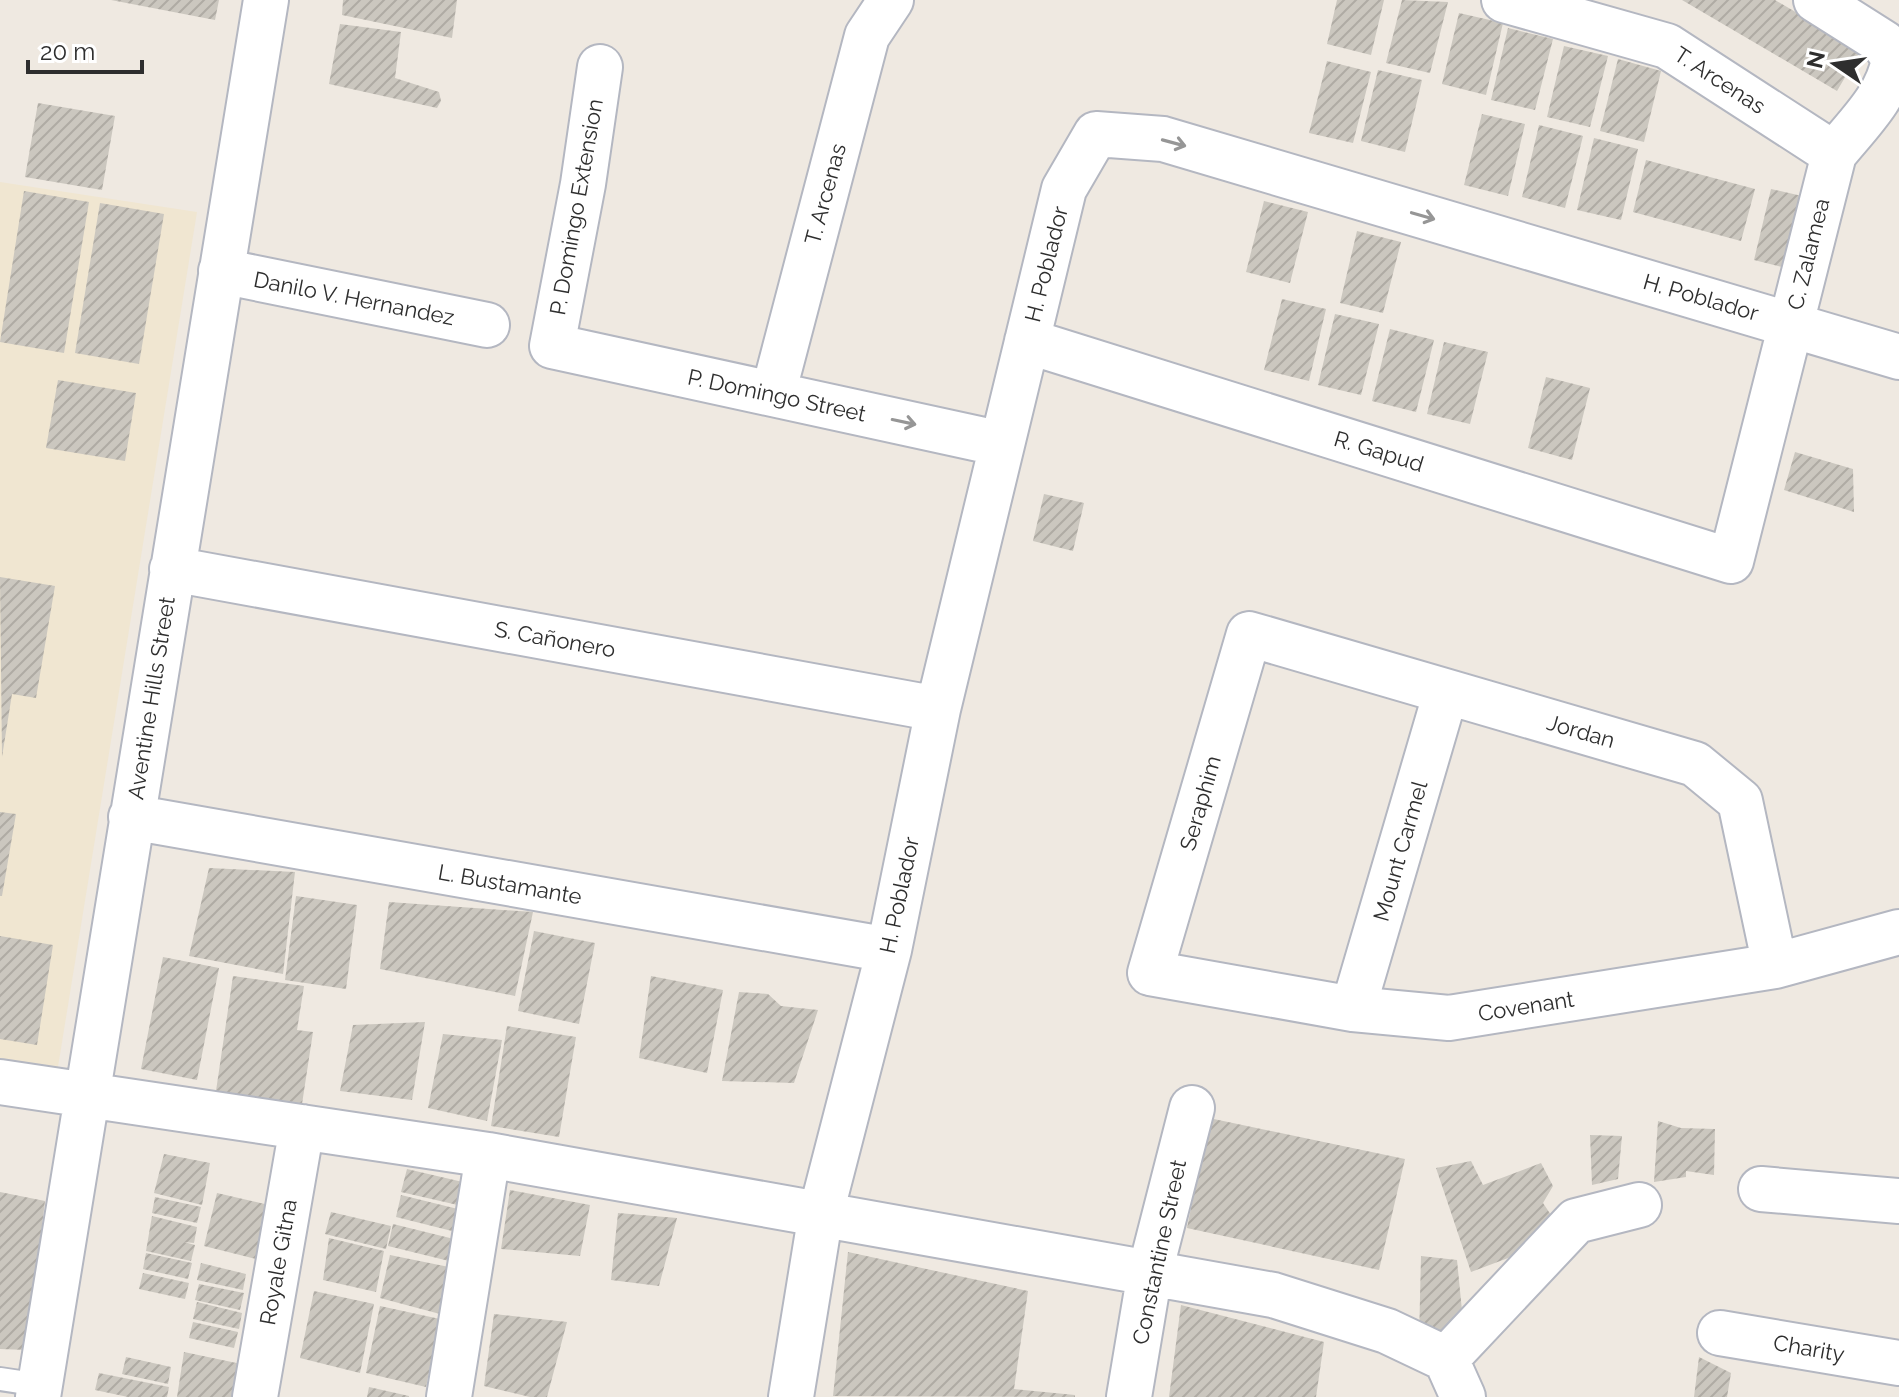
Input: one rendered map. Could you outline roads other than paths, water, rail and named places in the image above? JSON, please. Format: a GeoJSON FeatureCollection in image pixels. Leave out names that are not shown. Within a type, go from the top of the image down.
{"type":"FeatureCollection","features":[{"type":"Feature","properties":{"kind":"street","name":"Aventine Hills Street"},"geometry":{"type":"LineString","coordinates":[[26,1387],[86,1094],[266,0]]}},
{"type":"Feature","properties":{"kind":"street","name":"T. Arcenas"},"geometry":{"type":"LineString","coordinates":[[773,394],[867,36],[891,0]]}},
{"type":"Feature","properties":{"kind":"street","name":"T. Arcenas"},"geometry":{"type":"LineString","coordinates":[[1504,0],[1667,46],[1834,154]]}},
{"type":"Feature","properties":{"kind":"street","name":"C. Zalamea"},"geometry":{"type":"LineString","coordinates":[[1731,561],[1834,154],[1889,104],[1894,59],[1884,43],[1816,0]]}},
{"type":"Feature","properties":{"kind":"street","name":"P. Domingo Extension"},"geometry":{"type":"LineString","coordinates":[[552,346],[583,184],[600,67]]}},
{"type":"Feature","properties":{"kind":"street","name":"H. Poblador"},"geometry":{"type":"LineString","coordinates":[[791,1397],[821,1213],[889,950],[938,709],[1064,189],[1096,134],[1163,139],[1899,357]]}},
{"type":"Feature","properties":{"kind":"street","name":"Danilo V. Hernandez"},"geometry":{"type":"LineString","coordinates":[[221,271],[487,325]]}},
{"type":"Feature","properties":{"kind":"street","name":"R. Gapud"},"geometry":{"type":"LineString","coordinates":[[1027,341],[1731,561]]}},
{"type":"Feature","properties":{"kind":"street","name":"P. Domingo Street"},"geometry":{"type":"LineString","coordinates":[[552,346],[1002,444]]}},
{"type":"Feature","properties":{"kind":"street","name":"S. Cañonero"},"geometry":{"type":"LineString","coordinates":[[172,569],[938,709]]}},
{"type":"Feature","properties":{"kind":"street","name":"Jordan"},"geometry":{"type":"LineString","coordinates":[[1249,634],[1695,764],[1740,801],[1775,966]]}},
{"type":"Feature","properties":{"kind":"street","name":"Seraphim"},"geometry":{"type":"LineString","coordinates":[[1150,973],[1249,634]]}},
{"type":"Feature","properties":{"kind":"street","name":"Mount Carmel"},"geometry":{"type":"LineString","coordinates":[[1353,1009],[1446,692]]}},
{"type":"Feature","properties":{"kind":"street","name":"L. Bustamante"},"geometry":{"type":"LineString","coordinates":[[131,817],[889,950]]}},
{"type":"Feature","properties":{"kind":"street","name":"Covenant"},"geometry":{"type":"LineString","coordinates":[[1150,973],[1353,1009],[1449,1018],[1775,966],[1899,932]]}},
{"type":"Feature","properties":{"kind":"street"},"geometry":{"type":"LineString","coordinates":[[0,1082],[488,1155],[1273,1295],[1387,1331],[1455,1378],[1576,1221],[1639,1205]]}},
{"type":"Feature","properties":{"kind":"street","name":"Constantine Street"},"geometry":{"type":"LineString","coordinates":[[1129,1397],[1150,1272],[1192,1108]]}},
{"type":"Feature","properties":{"kind":"street","name":"Royale Gitna"},"geometry":{"type":"LineString","coordinates":[[255,1397],[302,1127]]}},
{"type":"Feature","properties":{"kind":"street"},"geometry":{"type":"LineString","coordinates":[[449,1397],[488,1155]]}},
{"type":"Feature","properties":{"kind":"street"},"geometry":{"type":"LineString","coordinates":[[1761,1189],[1899,1201]]}},
{"type":"Feature","properties":{"kind":"street","name":"Charity"},"geometry":{"type":"LineString","coordinates":[[1720,1333],[1899,1363]]}}]}
